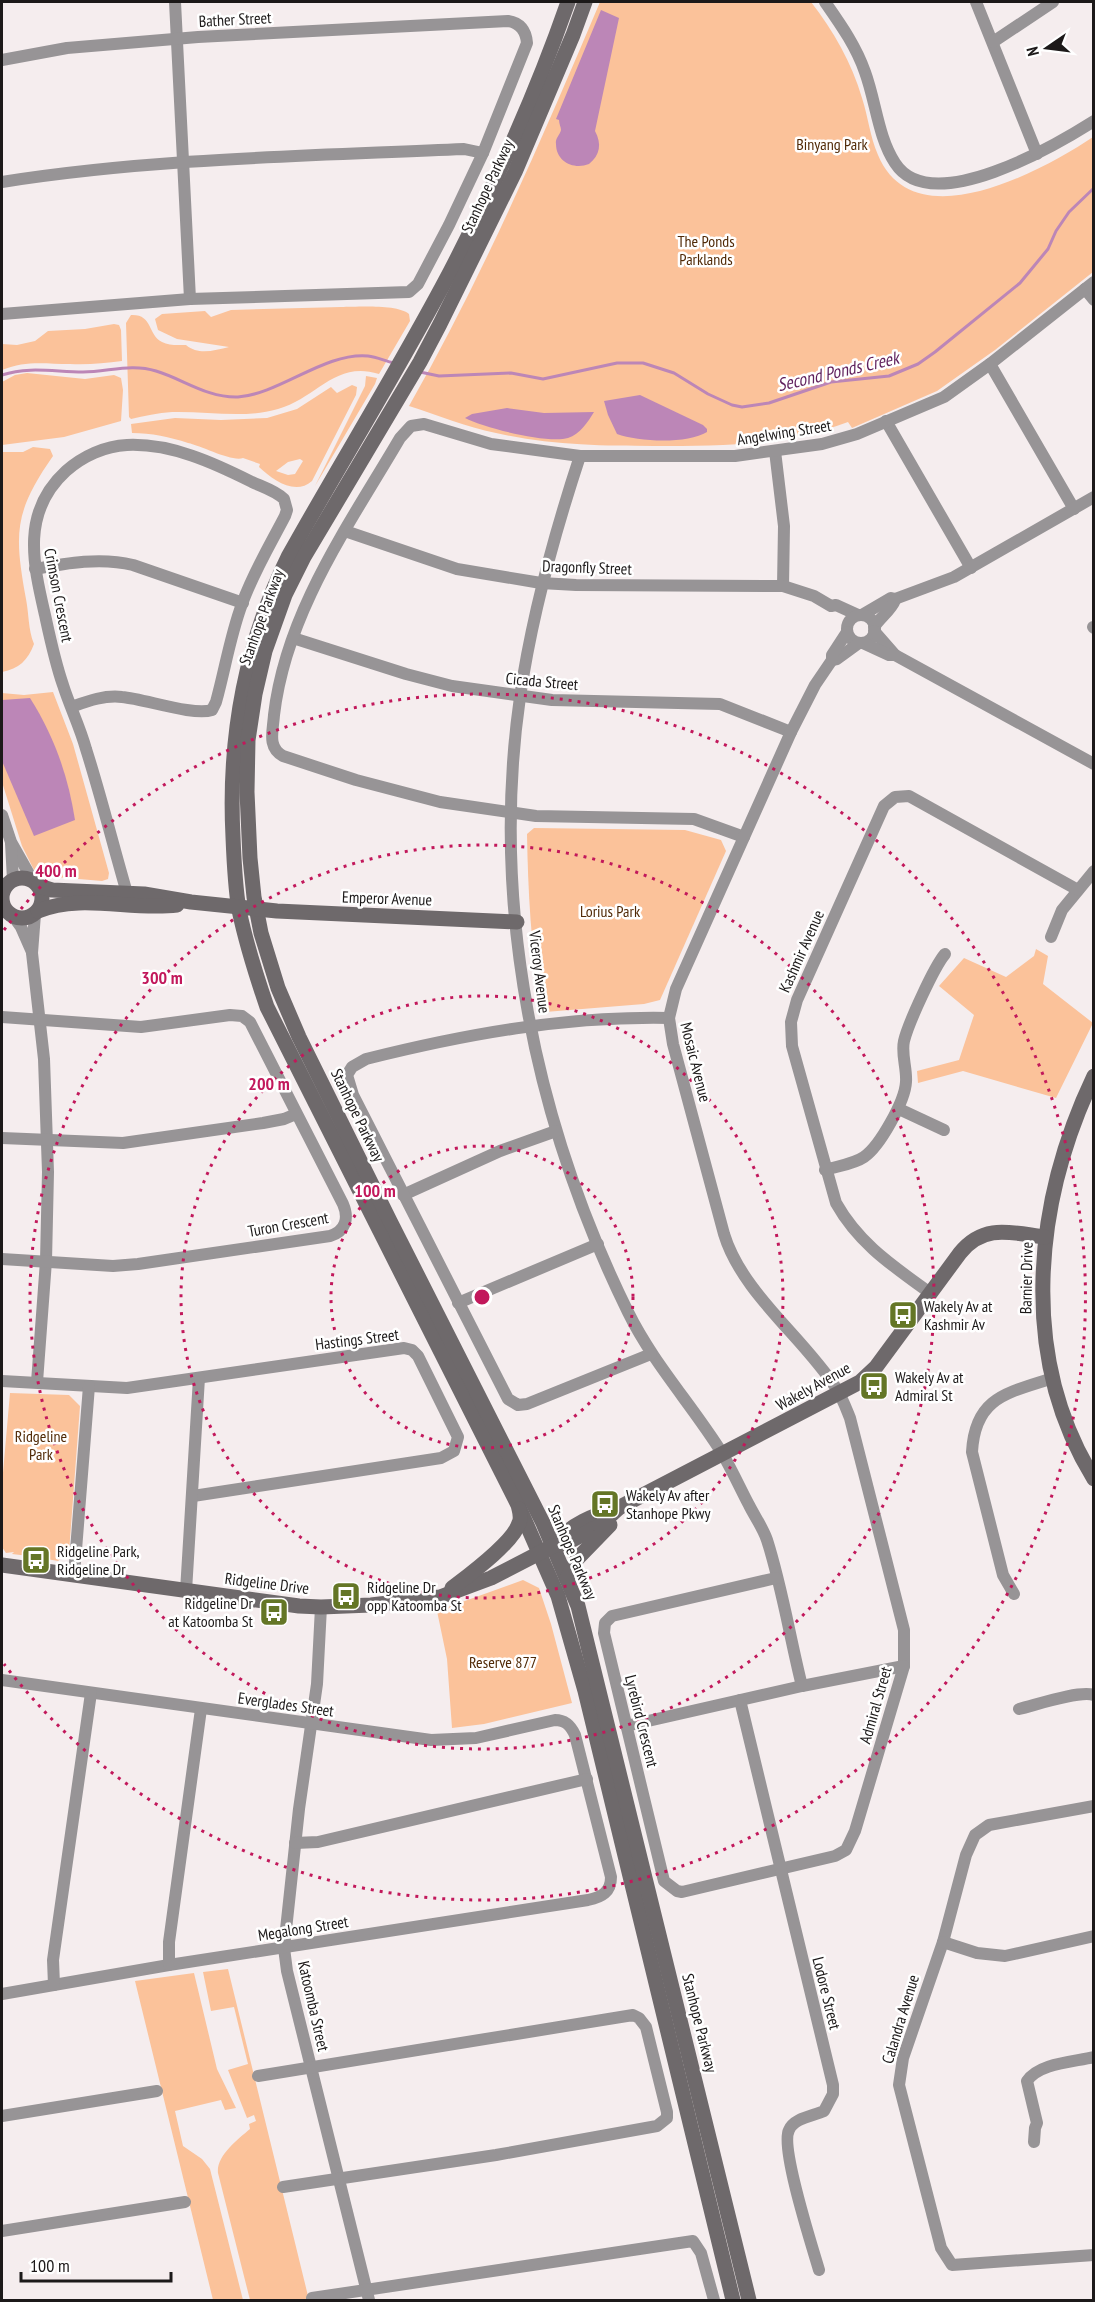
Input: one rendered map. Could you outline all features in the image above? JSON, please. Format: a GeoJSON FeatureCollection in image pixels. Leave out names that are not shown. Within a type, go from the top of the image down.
{"type":"FeatureCollection","features":[{"type":"Feature","properties":{"kind":"main road","name":"Stanhope Parkway"},"geometry":{"type":"LineString","coordinates":[[568,2],[545,64],[488,195],[449,274],[288,557],[267,604],[251,649],[238,707],[231,766],[232,837],[239,907],[267,1007],[519,1507],[567,1578],[578,1606],[749,2301]]}},
{"type":"Feature","properties":{"kind":"main road","name":"Stanhope Parkway"},"geometry":{"type":"LineString","coordinates":[[585,2],[573,36],[515,172],[420,362],[304,557],[285,595],[265,651],[251,717],[247,760],[249,849],[261,933],[274,977],[295,1027],[547,1549],[585,1691],[733,2301]]}},
{"type":"Feature","properties":{"kind":"main road"},"geometry":{"type":"LineString","coordinates":[[25,878],[52,890],[127,893],[190,902],[154,907],[67,903],[53,905],[24,918],[8,913],[2,900],[7,884],[25,878]]}},
{"type":"Feature","properties":{"kind":"main road"},"geometry":{"type":"LineString","coordinates":[[36,883],[42,897],[36,912]]}},
{"type":"Feature","properties":{"kind":"main road","name":"Emperor Avenue"},"geometry":{"type":"LineString","coordinates":[[190,902],[256,909],[517,922]]}},
{"type":"Feature","properties":{"kind":"main road","name":"Barnier Drive"},"geometry":{"type":"LineString","coordinates":[[1094,1076],[1061,1159],[1051,1200],[1045,1237],[1042,1308],[1053,1378],[1071,1435],[1094,1479]]}},
{"type":"Feature","properties":{"kind":"main road","name":"Wakely Avenue"},"geometry":{"type":"LineString","coordinates":[[547,1549],[567,1543],[599,1526],[620,1507],[860,1382],[876,1367],[966,1245],[978,1236],[999,1232],[1045,1237]]}},
{"type":"Feature","properties":{"kind":"main road"},"geometry":{"type":"LineString","coordinates":[[440,1597],[481,1566],[504,1544],[519,1523],[519,1507]]}},
{"type":"Feature","properties":{"kind":"main road"},"geometry":{"type":"LineString","coordinates":[[567,1578],[577,1559],[609,1527],[620,1507]]}},
{"type":"Feature","properties":{"kind":"main road","name":"Ridgeline Drive"},"geometry":{"type":"LineString","coordinates":[[2,1565],[321,1607],[409,1602],[440,1597],[491,1578],[547,1549]]}},
{"type":"Feature","properties":{"kind":"street"},"geometry":{"type":"LineString","coordinates":[[175,2],[190,299]]}},
{"type":"Feature","properties":{"kind":"street"},"geometry":{"type":"LineString","coordinates":[[825,2],[851,38],[866,73],[884,141],[894,163],[914,179],[932,183],[958,181],[1002,169],[1038,154],[1094,121]]}},
{"type":"Feature","properties":{"kind":"street"},"geometry":{"type":"LineString","coordinates":[[976,2],[1038,154]]}},
{"type":"Feature","properties":{"kind":"street"},"geometry":{"type":"LineString","coordinates":[[993,42],[1053,2]]}},
{"type":"Feature","properties":{"kind":"street","name":"Bather Street"},"geometry":{"type":"LineString","coordinates":[[2,60],[67,48],[178,39],[508,21],[518,24],[523,29],[527,43],[483,153]]}},
{"type":"Feature","properties":{"kind":"street"},"geometry":{"type":"LineString","coordinates":[[2,182],[78,172],[184,163],[464,149],[483,153],[418,284],[409,292],[190,299],[2,314]]}},
{"type":"Feature","properties":{"kind":"street"},"geometry":{"type":"LineString","coordinates":[[1089,286],[1094,300]]}},
{"type":"Feature","properties":{"kind":"street","name":"Angelwing Street"},"geometry":{"type":"LineString","coordinates":[[345,531],[404,433],[415,424],[435,427],[491,444],[580,456],[735,456],[842,439],[944,397],[1089,286]]}},
{"type":"Feature","properties":{"kind":"street"},"geometry":{"type":"LineString","coordinates":[[990,364],[1074,509]]}},
{"type":"Feature","properties":{"kind":"street"},"geometry":{"type":"LineString","coordinates":[[886,421],[971,568]]}},
{"type":"Feature","properties":{"kind":"street","name":"Crimson Crescent"},"geometry":{"type":"LineString","coordinates":[[127,893],[86,749],[57,666],[35,569],[32,550],[34,529],[45,498],[71,467],[88,456],[109,448],[139,445],[185,454],[231,472],[281,496],[286,504],[285,516],[257,568],[243,603]]}},
{"type":"Feature","properties":{"kind":"street"},"geometry":{"type":"LineString","coordinates":[[775,451],[784,526],[783,586]]}},
{"type":"Feature","properties":{"kind":"street","name":"Viceroy Avenue"},"geometry":{"type":"LineString","coordinates":[[580,456],[542,583],[520,697],[512,812],[517,922],[530,1025],[556,1131],[581,1203],[628,1312],[651,1354],[723,1454],[766,1538],[802,1686]]}},
{"type":"Feature","properties":{"kind":"street"},"geometry":{"type":"LineString","coordinates":[[895,655],[889,655],[851,639],[847,630],[850,620],[891,598],[895,599],[911,591],[942,582],[971,568],[1094,497]]}},
{"type":"Feature","properties":{"kind":"street"},"geometry":{"type":"LineString","coordinates":[[345,531],[312,589],[293,638],[281,679],[272,738],[275,749],[283,756],[356,780],[441,802],[562,817],[694,819],[744,837]]}},
{"type":"Feature","properties":{"kind":"street","name":"Dragonfly Street"},"geometry":{"type":"LineString","coordinates":[[345,531],[457,569],[542,583],[783,586],[814,596],[831,606],[847,630]]}},
{"type":"Feature","properties":{"kind":"street"},"geometry":{"type":"LineString","coordinates":[[35,569],[90,561],[116,562],[243,603],[230,642],[218,697],[212,710],[198,711],[118,697],[91,700],[71,707]]}},
{"type":"Feature","properties":{"kind":"street"},"geometry":{"type":"LineString","coordinates":[[861,643],[871,639],[874,629],[894,604],[895,599]]}},
{"type":"Feature","properties":{"kind":"street","name":"Dragonfly Street"},"geometry":{"type":"LineString","coordinates":[[831,606],[836,605],[860,615]]}},
{"type":"Feature","properties":{"kind":"street"},"geometry":{"type":"LineString","coordinates":[[860,615],[870,619],[874,629],[895,655],[1094,764]]}},
{"type":"Feature","properties":{"kind":"street","name":"Mosaic Avenue"},"geometry":{"type":"LineString","coordinates":[[840,1394],[747,1278],[733,1257],[724,1234],[676,1055],[669,1018],[676,989],[791,732],[814,685],[832,660],[832,655],[847,630]]}},
{"type":"Feature","properties":{"kind":"street","name":"Cicada Street"},"geometry":{"type":"LineString","coordinates":[[293,638],[426,680],[520,697],[560,701],[720,704],[791,732]]}},
{"type":"Feature","properties":{"kind":"street","name":"Mosaic Avenue"},"geometry":{"type":"LineString","coordinates":[[832,660],[861,643]]}},
{"type":"Feature","properties":{"kind":"street","name":"Kashmir Avenue"},"geometry":{"type":"LineString","coordinates":[[930,1293],[880,1258],[841,1213],[825,1170],[792,1047],[791,1022],[797,1000],[888,800],[901,795],[909,796],[1078,890]]}},
{"type":"Feature","properties":{"kind":"street"},"geometry":{"type":"LineString","coordinates":[[2,815],[11,842],[36,883]]}},
{"type":"Feature","properties":{"kind":"street"},"geometry":{"type":"LineString","coordinates":[[7,884],[11,842]]}},
{"type":"Feature","properties":{"kind":"street"},"geometry":{"type":"LineString","coordinates":[[1051,937],[1057,919],[1094,871]]}},
{"type":"Feature","properties":{"kind":"street"},"geometry":{"type":"LineString","coordinates":[[36,912],[32,953],[40,1020],[47,1139],[46,1261],[37,1382]]}},
{"type":"Feature","properties":{"kind":"street"},"geometry":{"type":"LineString","coordinates":[[8,913],[21,927],[32,953]]}},
{"type":"Feature","properties":{"kind":"street"},"geometry":{"type":"LineString","coordinates":[[825,1170],[851,1163],[865,1156],[899,1109],[906,1079],[903,1058],[904,1039],[936,968],[945,954]]}},
{"type":"Feature","properties":{"kind":"street","name":"Turon Crescent"},"geometry":{"type":"LineString","coordinates":[[2,1259],[113,1266],[131,1265],[318,1238],[339,1232],[346,1223],[345,1209],[250,1022],[242,1016],[230,1015],[141,1027],[40,1020]]}},
{"type":"Feature","properties":{"kind":"street"},"geometry":{"type":"LineString","coordinates":[[2,1017],[40,1020]]}},
{"type":"Feature","properties":{"kind":"street"},"geometry":{"type":"LineString","coordinates":[[651,1354],[533,1402],[519,1405],[508,1399],[353,1095],[348,1084],[348,1072],[358,1062],[471,1034],[530,1025],[586,1020],[669,1018]]}},
{"type":"Feature","properties":{"kind":"street"},"geometry":{"type":"LineString","coordinates":[[899,1109],[944,1131]]}},
{"type":"Feature","properties":{"kind":"street"},"geometry":{"type":"LineString","coordinates":[[2,1138],[123,1143],[262,1123],[296,1114]]}},
{"type":"Feature","properties":{"kind":"street"},"geometry":{"type":"LineString","coordinates":[[403,1195],[478,1161],[556,1131]]}},
{"type":"Feature","properties":{"kind":"street"},"geometry":{"type":"LineString","coordinates":[[458,1303],[598,1244]]}},
{"type":"Feature","properties":{"kind":"street","name":"Hastings Street"},"geometry":{"type":"LineString","coordinates":[[2,1381],[127,1388],[399,1348],[408,1349],[418,1356],[456,1432],[458,1443],[451,1454],[441,1458],[193,1496]]}},
{"type":"Feature","properties":{"kind":"street"},"geometry":{"type":"LineString","coordinates":[[186,1591],[199,1378]]}},
{"type":"Feature","properties":{"kind":"street"},"geometry":{"type":"LineString","coordinates":[[1014,1594],[1003,1575],[972,1452],[973,1434],[990,1403],[1005,1394],[1053,1378]]}},
{"type":"Feature","properties":{"kind":"street"},"geometry":{"type":"LineString","coordinates":[[74,1575],[89,1386]]}},
{"type":"Feature","properties":{"kind":"street","name":"Admiral Street"},"geometry":{"type":"LineString","coordinates":[[779,1870],[835,1857],[846,1850],[855,1831],[904,1666],[904,1630],[854,1430],[840,1394]]}},
{"type":"Feature","properties":{"kind":"street","name":"Lyrebird Crescent"},"geometry":{"type":"LineString","coordinates":[[776,1578],[612,1616],[605,1623],[603,1633],[664,1881],[670,1887],[682,1892],[779,1870]]}},
{"type":"Feature","properties":{"kind":"street","name":"Katoomba Street"},"geometry":{"type":"LineString","coordinates":[[321,1607],[319,1670],[284,1948],[286,1971],[367,2295]]}},
{"type":"Feature","properties":{"kind":"street"},"geometry":{"type":"LineString","coordinates":[[626,1726],[802,1686],[904,1666]]}},
{"type":"Feature","properties":{"kind":"street","name":"Everglades Street"},"geometry":{"type":"LineString","coordinates":[[2,1680],[436,1740],[476,1738],[555,1720],[566,1722],[575,1735],[587,1779]]}},
{"type":"Feature","properties":{"kind":"street"},"geometry":{"type":"LineString","coordinates":[[54,1985],[53,1959],[91,1693]]}},
{"type":"Feature","properties":{"kind":"street"},"geometry":{"type":"LineString","coordinates":[[1019,1709],[1075,1695],[1094,1695]]}},
{"type":"Feature","properties":{"kind":"street","name":"Lodore Street"},"geometry":{"type":"LineString","coordinates":[[740,1700],[832,2085],[833,2094],[824,2111],[795,2122],[786,2138],[790,2163],[819,2270]]}},
{"type":"Feature","properties":{"kind":"street"},"geometry":{"type":"LineString","coordinates":[[169,1965],[169,1942],[201,1709]]}},
{"type":"Feature","properties":{"kind":"street"},"geometry":{"type":"LineString","coordinates":[[296,1843],[318,1842],[587,1779]]}},
{"type":"Feature","properties":{"kind":"street","name":"Megalong Street"},"geometry":{"type":"LineString","coordinates":[[2,1994],[169,1965],[597,1898],[607,1892],[611,1886],[611,1877],[587,1779]]}},
{"type":"Feature","properties":{"kind":"street","name":"Calandra Avenue"},"geometry":{"type":"LineString","coordinates":[[1094,1806],[989,1825],[975,1835],[966,1855],[943,1942],[903,2058],[899,2085],[941,2248],[952,2265],[1094,2255]]}},
{"type":"Feature","properties":{"kind":"street"},"geometry":{"type":"LineString","coordinates":[[943,1942],[977,1953],[1005,1956],[1094,1936]]}},
{"type":"Feature","properties":{"kind":"street"},"geometry":{"type":"LineString","coordinates":[[258,2076],[633,2015],[639,2018],[646,2027],[667,2112],[667,2118],[657,2126],[496,2155],[283,2187]]}},
{"type":"Feature","properties":{"kind":"street"},"geometry":{"type":"LineString","coordinates":[[1034,2142],[1037,2123],[1027,2082],[1032,2074],[1040,2069],[1094,2056]]}},
{"type":"Feature","properties":{"kind":"street"},"geometry":{"type":"LineString","coordinates":[[2,2116],[157,2091]]}},
{"type":"Feature","properties":{"kind":"street"},"geometry":{"type":"LineString","coordinates":[[2,2231],[185,2202]]}},
{"type":"Feature","properties":{"kind":"street"},"geometry":{"type":"LineString","coordinates":[[312,2298],[367,2295],[693,2241],[701,2253],[714,2301]]}},
{"type":"Feature","properties":{"kind":"green space","name":"The Ponds Parklands"},"geometry":{"type":"Polygon","coordinates":[[[600,2],[811,2],[834,35],[853,72],[878,155],[895,180],[920,193],[948,196],[980,191],[1043,166],[1093,137],[1093,272],[995,350],[937,391],[852,428],[848,422],[800,436],[728,445],[594,445],[535,440],[496,433],[409,406],[487,257],[534,156],[600,2]]]}},
{"type":"Feature","properties":{"kind":"green space"},"geometry":{"type":"Polygon","coordinates":[[[386,307],[409,314],[410,321],[379,374],[364,371],[338,376],[292,404],[265,412],[239,414],[172,412],[131,419],[129,417],[126,323],[131,315],[147,321],[157,339],[162,342],[207,351],[229,347],[177,339],[158,330],[155,319],[162,314],[205,311],[211,317],[231,310],[386,307]]]}},
{"type":"Feature","properties":{"kind":"green space"},"geometry":{"type":"Polygon","coordinates":[[[119,325],[121,330],[122,361],[27,364],[2,370],[2,344],[17,345],[35,341],[48,331],[85,329],[119,325]]]}},
{"type":"Feature","properties":{"kind":"green space"},"geometry":{"type":"Polygon","coordinates":[[[27,373],[85,379],[114,375],[121,378],[123,390],[121,421],[64,437],[2,445],[2,382],[15,375],[27,373]]]}},
{"type":"Feature","properties":{"kind":"green space"},"geometry":{"type":"Polygon","coordinates":[[[366,376],[377,378],[375,384],[315,486],[365,386],[366,376]]]}},
{"type":"Feature","properties":{"kind":"green space"},"geometry":{"type":"Polygon","coordinates":[[[352,385],[357,387],[356,395],[312,481],[299,487],[284,485],[259,467],[260,464],[243,458],[224,456],[167,437],[132,433],[131,424],[175,418],[221,420],[267,418],[297,409],[331,387],[337,393],[352,385]],[[300,459],[288,462],[276,471],[288,475],[295,474],[303,461],[300,459]]]}},
{"type":"Feature","properties":{"kind":"green space"},"geometry":{"type":"Polygon","coordinates":[[[33,447],[50,449],[53,456],[31,493],[20,524],[22,576],[34,644],[22,663],[2,672],[2,452],[23,452],[33,447]]]}},
{"type":"Feature","properties":{"kind":"green space"},"geometry":{"type":"Polygon","coordinates":[[[53,692],[73,744],[109,873],[108,879],[102,881],[44,876],[35,872],[22,846],[2,782],[2,693],[24,695],[53,692]]]}},
{"type":"Feature","properties":{"kind":"green space","name":"Lorius Park"},"geometry":{"type":"Polygon","coordinates":[[[534,828],[685,830],[721,840],[726,851],[660,1000],[644,1004],[545,1012],[541,1007],[532,942],[528,877],[527,834],[534,828]]]}},
{"type":"Feature","properties":{"kind":"green space"},"geometry":{"type":"Polygon","coordinates":[[[1036,949],[1048,956],[1043,984],[1093,1023],[1056,1098],[963,1071],[918,1083],[917,1071],[959,1060],[974,1015],[939,986],[964,958],[1006,977],[1034,956],[1036,949]]]}},
{"type":"Feature","properties":{"kind":"green space","name":"Ridgeline Park"},"geometry":{"type":"Polygon","coordinates":[[[10,1393],[69,1395],[80,1406],[69,1552],[58,1561],[29,1554],[29,1556],[12,1554],[14,1552],[6,1553],[2,1547],[2,1484],[10,1393]]]}},
{"type":"Feature","properties":{"kind":"green space","name":"Reserve 877"},"geometry":{"type":"Polygon","coordinates":[[[523,1580],[539,1588],[572,1703],[484,1724],[452,1728],[447,1659],[437,1611],[523,1580]]]}},
{"type":"Feature","properties":{"kind":"green space"},"geometry":{"type":"Polygon","coordinates":[[[228,1969],[309,2300],[250,2300],[218,2173],[220,2160],[224,2154],[250,2129],[249,2124],[256,2121],[254,2115],[247,2118],[228,2070],[248,2064],[234,2007],[211,2011],[203,1972],[228,1969]]]}},
{"type":"Feature","properties":{"kind":"green space"},"geometry":{"type":"Polygon","coordinates":[[[194,1973],[217,2069],[236,2108],[225,2110],[221,2100],[175,2111],[183,2146],[202,2159],[210,2169],[243,2300],[213,2300],[135,1981],[194,1973]]]}},
{"type":"Feature","properties":{"kind":"shaded area"},"geometry":{"type":"Polygon","coordinates":[[[601,10],[619,18],[595,131],[599,140],[599,149],[596,157],[589,164],[572,165],[559,156],[556,140],[561,130],[559,120],[556,119],[601,10]]]}},
{"type":"Feature","properties":{"kind":"shaded area"},"geometry":{"type":"Polygon","coordinates":[[[640,395],[703,425],[707,432],[699,436],[676,440],[638,439],[617,434],[604,401],[640,395]]]}},
{"type":"Feature","properties":{"kind":"shaded area"},"geometry":{"type":"Polygon","coordinates":[[[507,408],[544,413],[594,412],[580,431],[568,438],[559,439],[516,434],[465,418],[472,414],[507,408]]]}},
{"type":"Feature","properties":{"kind":"shaded area"},"geometry":{"type":"Polygon","coordinates":[[[30,698],[59,756],[75,820],[34,836],[2,761],[2,700],[30,698]]]}},
{"type":"Feature","properties":{"kind":"waterway","name":"Second Ponds Creek"},"geometry":{"type":"LineString","coordinates":[[420,372],[439,376],[511,373],[543,379],[617,363],[643,363],[674,373],[708,394],[742,407],[769,403],[831,382],[889,376],[918,364],[935,352],[1020,283],[1048,249],[1056,231],[1069,212],[1094,188]]}},
{"type":"Feature","properties":{"kind":"waterway","name":"Second Ponds Creek"},"geometry":{"type":"LineString","coordinates":[[2,375],[32,370],[92,372],[138,368],[166,374],[216,394],[238,397],[270,389],[319,366],[352,356],[368,356],[394,363]]}},
{"type":"Feature","properties":{"kind":"place","name":"Wakely Av at Kashmir Av"},"geometry":{"type":"Point","coordinates":[903,1315]}},
{"type":"Feature","properties":{"kind":"place","name":"Wakely Av at Admiral St"},"geometry":{"type":"Point","coordinates":[874,1386]}},
{"type":"Feature","properties":{"kind":"place","name":"Wakely Av after Stanhope Pkwy"},"geometry":{"type":"Point","coordinates":[605,1504]}},
{"type":"Feature","properties":{"kind":"place","name":"Ridgeline Park, Ridgeline Dr"},"geometry":{"type":"Point","coordinates":[36,1560]}},
{"type":"Feature","properties":{"kind":"place","name":"Ridgeline Dr opp Katoomba St"},"geometry":{"type":"Point","coordinates":[346,1596]}},
{"type":"Feature","properties":{"kind":"place","name":"Ridgeline Dr at Katoomba St"},"geometry":{"type":"Point","coordinates":[274,1612]}},
{"type":"Feature","properties":{"kind":"park label","name":"Binyang Park"},"geometry":{"type":"Point","coordinates":[832,144]}}]}
